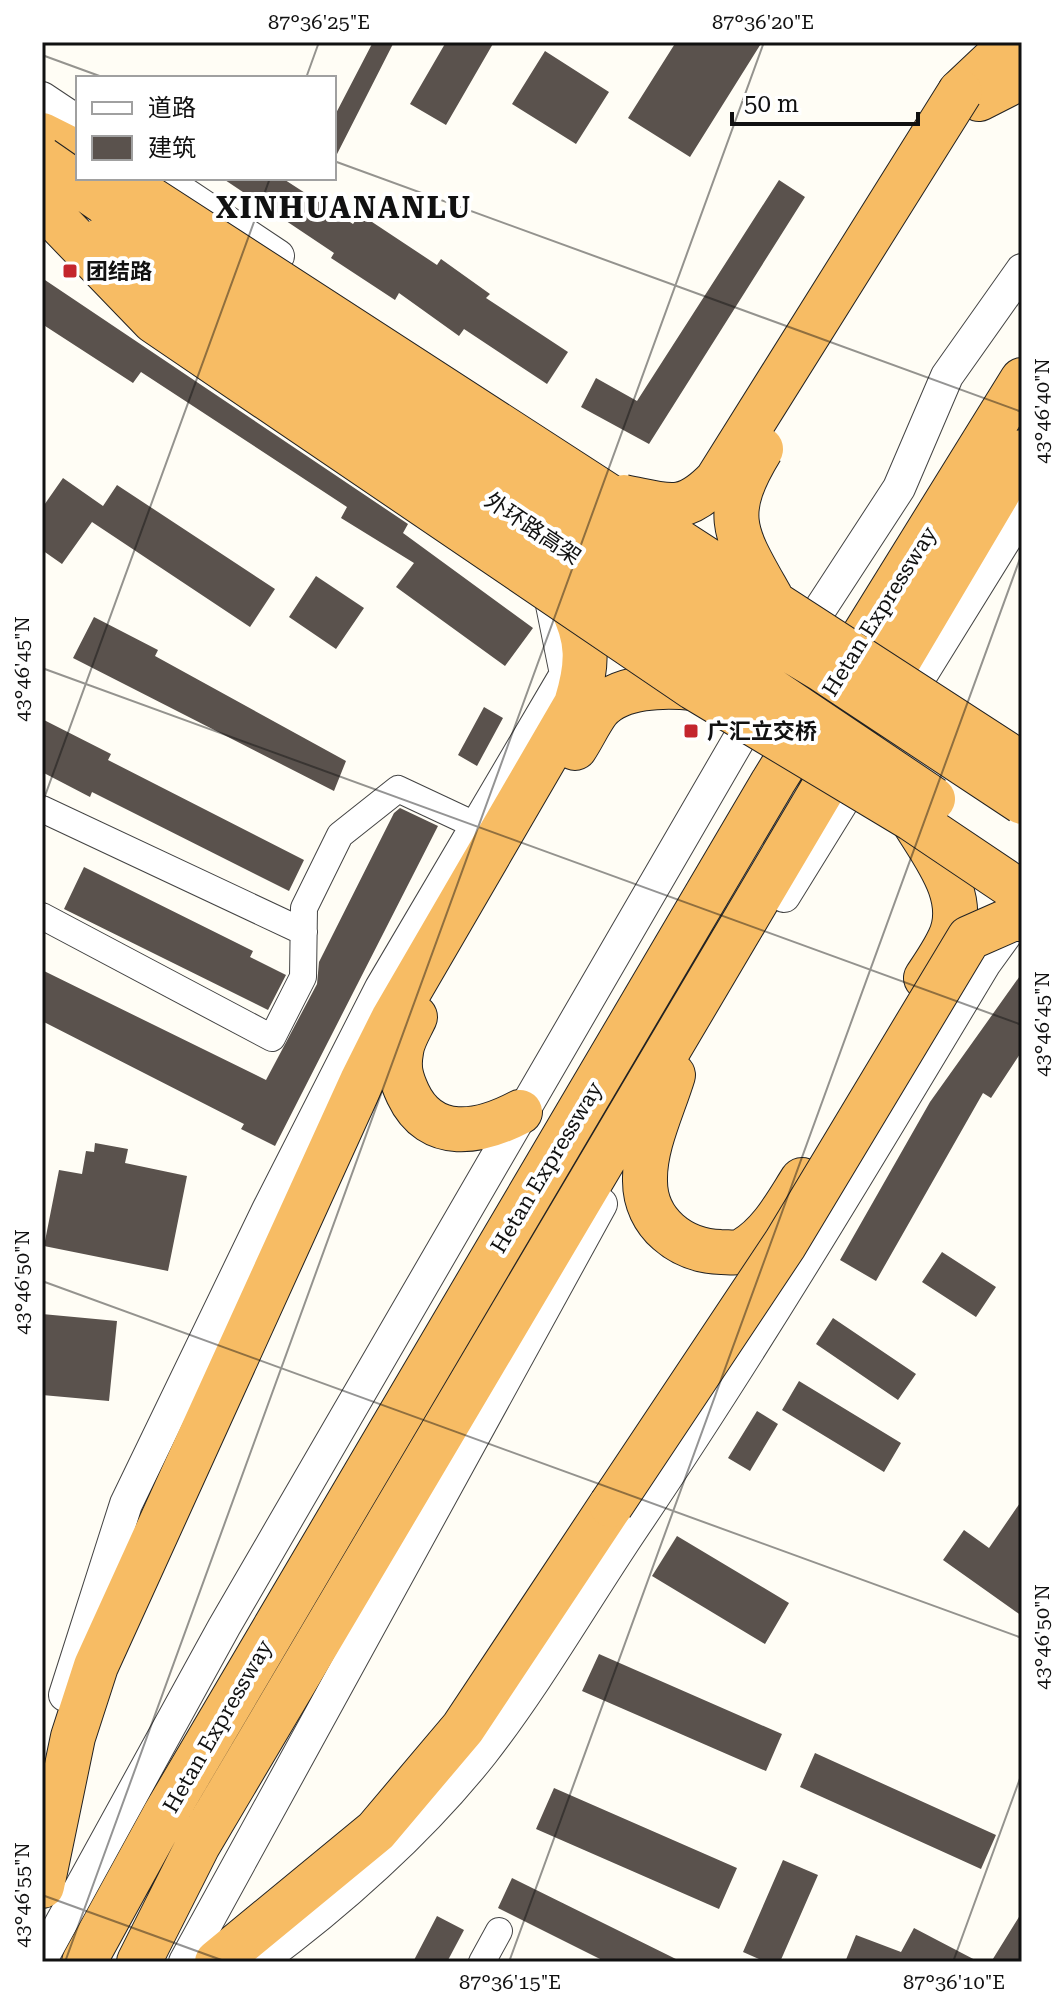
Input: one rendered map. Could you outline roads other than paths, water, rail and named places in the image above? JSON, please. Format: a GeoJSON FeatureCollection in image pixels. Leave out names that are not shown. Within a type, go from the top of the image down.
{"type":"FeatureCollection","features":[{"type":"Feature","properties":{"kind":"highway"},"geometry":{"type":"LineString","coordinates":[[603,492],[678,507],[697,500],[717,480],[970,96],[1013,42]]}},
{"type":"Feature","properties":{"kind":"highway"},"geometry":{"type":"LineString","coordinates":[[772,600],[745,552],[736,524],[737,493],[970,96],[1022,77]]}},
{"type":"Feature","properties":{"kind":"highway"},"geometry":{"type":"LineString","coordinates":[[42,135],[76,152]]}},
{"type":"Feature","properties":{"kind":"highway","name":"外环路高架"},"geometry":{"type":"LineString","coordinates":[[42,159],[209,275],[616,545],[821,669],[1022,802]]}},
{"type":"Feature","properties":{"kind":"highway"},"geometry":{"type":"LineString","coordinates":[[121,180],[1022,764]]}},
{"type":"Feature","properties":{"kind":"highway"},"geometry":{"type":"LineString","coordinates":[[42,203],[154,321],[694,688],[912,819],[1022,893]]}},
{"type":"Feature","properties":{"kind":"highway","name":"外环路高架"},"geometry":{"type":"LineString","coordinates":[[42,203],[1022,857]]}},
{"type":"Feature","properties":{"kind":"highway","name":"Hetan Expressway"},"geometry":{"type":"LineString","coordinates":[[84,1962],[164,1816],[749,823],[1021,380]]}},
{"type":"Feature","properties":{"kind":"highway","name":"Hetan Expressway"},"geometry":{"type":"LineString","coordinates":[[139,1962],[198,1845],[1022,452]]}},
{"type":"Feature","properties":{"kind":"highway"},"geometry":{"type":"LineString","coordinates":[[42,1886],[73,1737],[91,1680],[374,1056],[576,704],[586,672],[582,626],[570,603]]}},
{"type":"Feature","properties":{"kind":"highway"},"geometry":{"type":"LineString","coordinates":[[520,1112],[476,1130],[444,1128],[417,1112],[399,1074],[401,1048],[428,991],[600,708],[628,692],[671,686],[694,688]]}},
{"type":"Feature","properties":{"kind":"highway"},"geometry":{"type":"LineString","coordinates":[[946,712],[1022,730]]}},
{"type":"Feature","properties":{"kind":"highway"},"geometry":{"type":"LineString","coordinates":[[673,1075],[650,1150],[645,1181],[651,1212],[671,1236],[705,1251],[741,1252],[762,1237],[783,1210],[951,938],[957,905],[941,868],[912,819]]}},
{"type":"Feature","properties":{"kind":"highway"},"geometry":{"type":"LineString","coordinates":[[217,1962],[376,1831],[463,1728],[785,1244],[969,938],[1012,919],[1022,919]]}},
{"type":"Feature","properties":{"kind":"street"},"geometry":{"type":"LineString","coordinates":[[42,98],[76,121]]}},
{"type":"Feature","properties":{"kind":"street"},"geometry":{"type":"LineString","coordinates":[[164,180],[751,577],[780,587],[828,595]]}},
{"type":"Feature","properties":{"kind":"street"},"geometry":{"type":"LineString","coordinates":[[42,227],[515,533],[608,597],[693,648],[730,708],[734,745]]}},
{"type":"Feature","properties":{"kind":"street"},"geometry":{"type":"LineString","coordinates":[[42,1958],[224,1627],[520,1112],[734,745],[899,488],[947,376],[1022,270]]}},
{"type":"Feature","properties":{"kind":"street"},"geometry":{"type":"LineString","coordinates":[[185,1962],[673,1075],[1022,512]]}},
{"type":"Feature","properties":{"kind":"street"},"geometry":{"type":"LineString","coordinates":[[42,1780],[72,1671],[126,1504],[268,1210],[381,988],[566,674],[554,603],[515,533]]}},
{"type":"Feature","properties":{"kind":"street"},"geometry":{"type":"LineString","coordinates":[[935,651],[941,688],[951,703],[1022,749]]}},
{"type":"Feature","properties":{"kind":"street"},"geometry":{"type":"LineString","coordinates":[[852,787],[885,788],[1022,881]]}},
{"type":"Feature","properties":{"kind":"street"},"geometry":{"type":"LineString","coordinates":[[42,916],[272,1038],[303,977],[304,908],[340,835],[398,789],[477,826]]}},
{"type":"Feature","properties":{"kind":"street"},"geometry":{"type":"LineString","coordinates":[[42,809],[304,932]]}},
{"type":"Feature","properties":{"kind":"street"},"geometry":{"type":"LineString","coordinates":[[259,1962],[330,1905],[430,1811],[482,1752],[681,1457],[777,1308],[985,963],[1022,913]]}},
{"type":"Feature","properties":{"kind":"street"},"geometry":{"type":"LineString","coordinates":[[482,1962],[499,1931]]}},
{"type":"Feature","properties":{"kind":"place","name":"团结路"},"geometry":{"type":"Point","coordinates":[70,271]}},
{"type":"Feature","properties":{"kind":"place","name":"广汇立交桥"},"geometry":{"type":"Point","coordinates":[691,731]}},
{"type":"Feature","properties":{"kind":"district","name":"XINHUANANLU"},"geometry":{"type":"Point","coordinates":[344,208]}}]}
